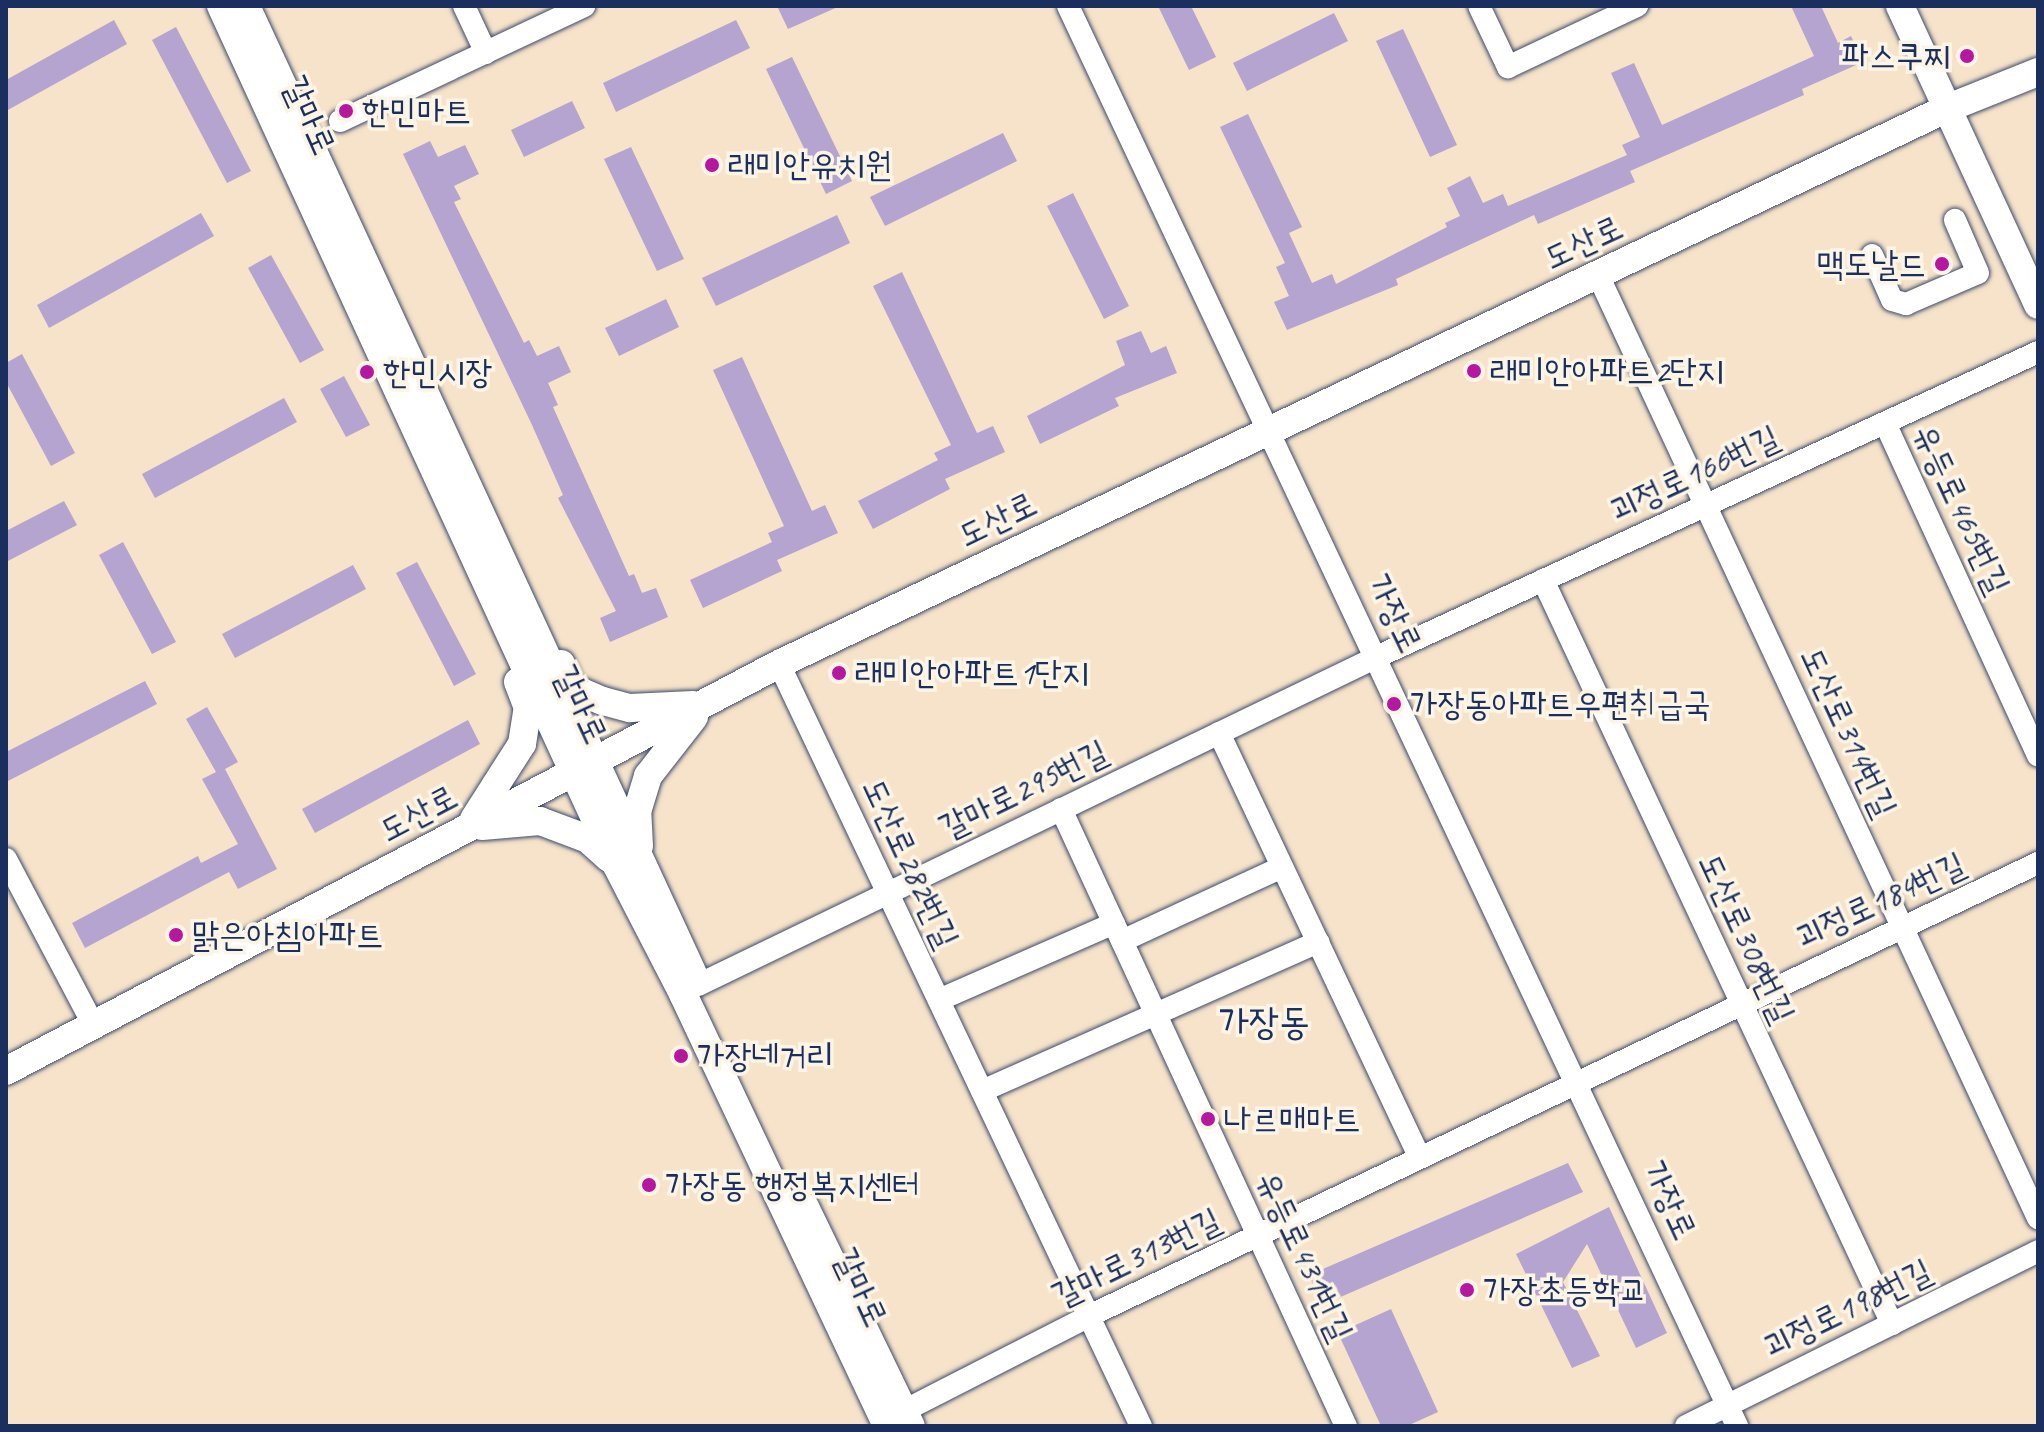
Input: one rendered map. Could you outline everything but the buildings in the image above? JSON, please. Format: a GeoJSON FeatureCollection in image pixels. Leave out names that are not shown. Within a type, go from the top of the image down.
{"type":"FeatureCollection","features":[{"type":"Feature","properties":{"kind":"main road","name":"갈마로"},"geometry":{"type":"LineString","coordinates":[[221,6],[513,611]]}},
{"type":"Feature","properties":{"kind":"main road","name":"갈마로"},"geometry":{"type":"LineString","coordinates":[[246,6],[513,611],[628,861],[683,994],[896,1421]]}},
{"type":"Feature","properties":{"kind":"main road"},"geometry":{"type":"LineString","coordinates":[[1900,6],[2038,305]]}},
{"type":"Feature","properties":{"kind":"main road","name":"도산로"},"geometry":{"type":"LineString","coordinates":[[6,1071],[582,765],[706,705],[779,664],[1266,429],[1948,108],[2038,72]]}},
{"type":"Feature","properties":{"kind":"main road"},"geometry":{"type":"LineString","coordinates":[[469,827],[511,768],[528,708],[503,645],[513,611],[551,642],[572,688],[630,708],[706,705]]}},
{"type":"Feature","properties":{"kind":"main road"},"geometry":{"type":"LineString","coordinates":[[469,827],[540,821],[588,839],[628,861],[637,812],[648,776],[706,705]]}},
{"type":"Feature","properties":{"kind":"main road","name":"갈마로"},"geometry":{"type":"LineString","coordinates":[[628,861],[698,985],[896,1421]]}},
{"type":"Feature","properties":{"kind":"street"},"geometry":{"type":"LineString","coordinates":[[340,121],[584,6]]}},
{"type":"Feature","properties":{"kind":"street","name":"가장로"},"geometry":{"type":"LineString","coordinates":[[1068,6],[1266,429],[1379,656],[1737,1426]]}},
{"type":"Feature","properties":{"kind":"street"},"geometry":{"type":"LineString","coordinates":[[1479,6],[1508,67],[1637,6]]}},
{"type":"Feature","properties":{"kind":"street"},"geometry":{"type":"LineString","coordinates":[[464,7],[486,53]]}},
{"type":"Feature","properties":{"kind":"street"},"geometry":{"type":"LineString","coordinates":[[1872,255],[1898,306],[1935,292],[1978,273],[1955,220]]}},
{"type":"Feature","properties":{"kind":"street","name":"도산로314번길"},"geometry":{"type":"LineString","coordinates":[[1598,275],[2038,1218]]}},
{"type":"Feature","properties":{"kind":"street","name":"괴정로166번길"},"geometry":{"type":"LineString","coordinates":[[1379,656],[2038,352]]}},
{"type":"Feature","properties":{"kind":"street","name":"유등로465번길"},"geometry":{"type":"LineString","coordinates":[[1885,423],[2038,755]]}},
{"type":"Feature","properties":{"kind":"street","name":"도산로308번길"},"geometry":{"type":"LineString","coordinates":[[1543,580],[1739,1004],[1892,1324]]}},
{"type":"Feature","properties":{"kind":"street","name":"갈마로295번길"},"geometry":{"type":"LineString","coordinates":[[698,985],[1379,656]]}},
{"type":"Feature","properties":{"kind":"street","name":"도산로282번길"},"geometry":{"type":"LineString","coordinates":[[779,664],[1141,1426]]}},
{"type":"Feature","properties":{"kind":"street"},"geometry":{"type":"LineString","coordinates":[[1219,733],[1419,1157]]}},
{"type":"Feature","properties":{"kind":"street","name":"유등로431번길"},"geometry":{"type":"LineString","coordinates":[[1061,809],[1346,1426]]}},
{"type":"Feature","properties":{"kind":"street"},"geometry":{"type":"LineString","coordinates":[[6,859],[93,1024]]}},
{"type":"Feature","properties":{"kind":"street","name":"괴정로184번길"},"geometry":{"type":"LineString","coordinates":[[1577,1081],[2038,863]]}},
{"type":"Feature","properties":{"kind":"street"},"geometry":{"type":"LineString","coordinates":[[939,1000],[1282,867]]}},
{"type":"Feature","properties":{"kind":"street"},"geometry":{"type":"LineString","coordinates":[[982,1091],[1318,942]]}},
{"type":"Feature","properties":{"kind":"street","name":"갈마로313번길"},"geometry":{"type":"LineString","coordinates":[[896,1421],[1089,1316],[1577,1081]]}},
{"type":"Feature","properties":{"kind":"street","name":"괴정로198번길"},"geometry":{"type":"LineString","coordinates":[[1686,1426],[2038,1251]]}},
{"type":"Feature","properties":{"kind":"place","name":"파스쿠찌"},"geometry":{"type":"Point","coordinates":[1967,56]}},
{"type":"Feature","properties":{"kind":"place","name":"한민마트"},"geometry":{"type":"Point","coordinates":[346,111]}},
{"type":"Feature","properties":{"kind":"place","name":"래미안유치원"},"geometry":{"type":"Point","coordinates":[712,165]}},
{"type":"Feature","properties":{"kind":"place","name":"맥도날드"},"geometry":{"type":"Point","coordinates":[1942,264]}},
{"type":"Feature","properties":{"kind":"place","name":"래미안아파트2단지"},"geometry":{"type":"Point","coordinates":[1474,371]}},
{"type":"Feature","properties":{"kind":"place","name":"한민시장"},"geometry":{"type":"Point","coordinates":[367,372]}},
{"type":"Feature","properties":{"kind":"place","name":"래미안아파트1단지"},"geometry":{"type":"Point","coordinates":[839,673]}},
{"type":"Feature","properties":{"kind":"place","name":"가장동아파트우편취급국"},"geometry":{"type":"Point","coordinates":[1394,704]}},
{"type":"Feature","properties":{"kind":"place","name":"맑은아침아파트"},"geometry":{"type":"Point","coordinates":[176,935]}},
{"type":"Feature","properties":{"kind":"place","name":"가장네거리"},"geometry":{"type":"Point","coordinates":[681,1056]}},
{"type":"Feature","properties":{"kind":"place","name":"나르매마트"},"geometry":{"type":"Point","coordinates":[1208,1119]}},
{"type":"Feature","properties":{"kind":"place","name":"가장동 행정복지센터"},"geometry":{"type":"Point","coordinates":[649,1185]}},
{"type":"Feature","properties":{"kind":"place","name":"가장초등학교"},"geometry":{"type":"Point","coordinates":[1467,1290]}},
{"type":"Feature","properties":{"kind":"district","name":"가장동"},"geometry":{"type":"Point","coordinates":[1264,1022]}}]}
